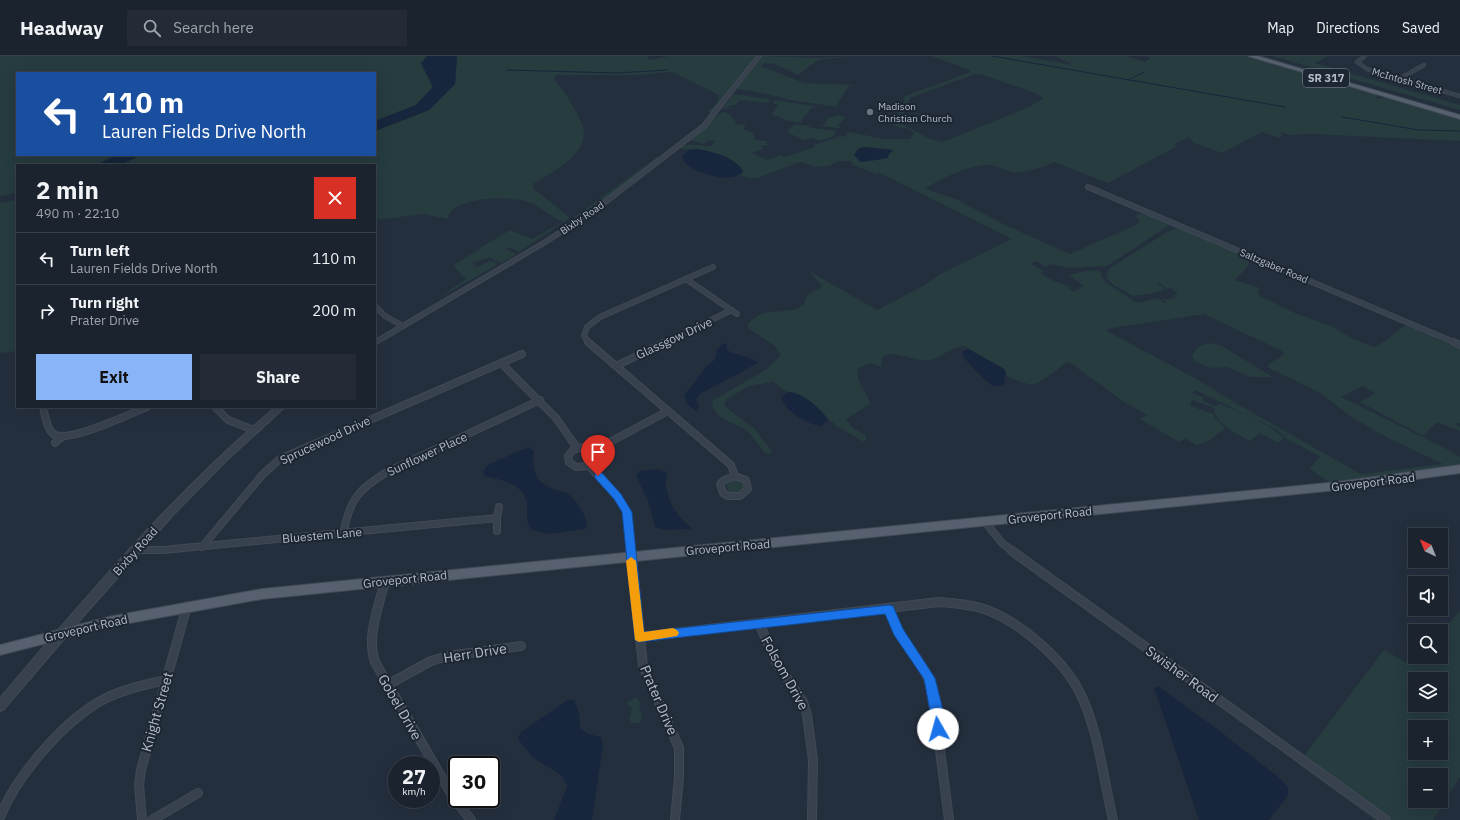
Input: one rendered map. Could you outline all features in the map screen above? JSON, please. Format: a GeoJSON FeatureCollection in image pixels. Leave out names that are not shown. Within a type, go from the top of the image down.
{"type":"FeatureCollection","features":[{"type":"Feature","properties":{"kind":"main road","name":"SR 317"},"geometry":{"type":"LineString","coordinates":[[1252,56],[1460,117]]}},
{"type":"Feature","properties":{"kind":"main road","name":"SR 317"},"geometry":{"type":"LineString","coordinates":[[1267,56],[1460,111]]}},
{"type":"Feature","properties":{"kind":"main road","name":"Groveport Road"},"geometry":{"type":"LineString","coordinates":[[0,650],[63,633],[187,606],[262,594],[1337,486],[1460,470]]}},
{"type":"Feature","properties":{"kind":"street","name":"McIntosh Street"},"geometry":{"type":"LineString","coordinates":[[1365,56],[1357,62],[1369,70],[1459,94]]}},
{"type":"Feature","properties":{"kind":"street","name":"Bixby Road"},"geometry":{"type":"LineString","coordinates":[[376,342],[564,230],[686,141],[709,122],[757,59]]}},
{"type":"Feature","properties":{"kind":"street"},"geometry":{"type":"LineString","coordinates":[[1400,79],[1424,65]]}},
{"type":"Feature","properties":{"kind":"street","name":"Saltzgaber Road"},"geometry":{"type":"LineString","coordinates":[[1088,187],[1460,345]]}},
{"type":"Feature","properties":{"kind":"street"},"geometry":{"type":"LineString","coordinates":[[713,267],[600,317],[587,327],[584,333],[585,339],[731,465],[735,476]]}},
{"type":"Feature","properties":{"kind":"street","name":"Glassgow Drive"},"geometry":{"type":"LineString","coordinates":[[616,366],[734,312],[686,279]]}},
{"type":"Feature","properties":{"kind":"street"},"geometry":{"type":"LineString","coordinates":[[376,307],[385,316],[403,326]]}},
{"type":"Feature","properties":{"kind":"street","name":"Sprucewood Drive"},"geometry":{"type":"LineString","coordinates":[[202,547],[263,474],[280,459],[522,354]]}},
{"type":"Feature","properties":{"kind":"street"},"geometry":{"type":"LineString","coordinates":[[501,363],[540,400],[556,418],[577,448]]}},
{"type":"Feature","properties":{"kind":"street","name":"Sunflower Place"},"geometry":{"type":"LineString","coordinates":[[343,534],[350,502],[357,492],[370,482],[387,472],[540,400]]}},
{"type":"Feature","properties":{"kind":"street"},"geometry":{"type":"LineString","coordinates":[[42,408],[52,431],[58,436],[83,432],[144,408]]}},
{"type":"Feature","properties":{"kind":"street"},"geometry":{"type":"LineString","coordinates":[[216,408],[228,420],[254,430]]}},
{"type":"Feature","properties":{"kind":"street","name":"Bixby Road"},"geometry":{"type":"LineString","coordinates":[[0,706],[136,550],[194,487],[254,430],[280,408]]}},
{"type":"Feature","properties":{"kind":"street"},"geometry":{"type":"LineString","coordinates":[[595,450],[597,453],[596,460],[589,466],[580,467],[569,462],[568,456],[577,448],[587,447],[595,450],[668,411]]}},
{"type":"Feature","properties":{"kind":"street"},"geometry":{"type":"LineString","coordinates":[[55,443],[62,436]]}},
{"type":"Feature","properties":{"kind":"street","name":"Prater Drive"},"geometry":{"type":"LineString","coordinates":[[589,466],[617,496],[627,512],[640,654],[646,676],[669,722],[679,748],[680,777],[675,820]]}},
{"type":"Feature","properties":{"kind":"street"},"geometry":{"type":"LineString","coordinates":[[497,530],[499,507]]}},
{"type":"Feature","properties":{"kind":"street","name":"Bluestem Lane"},"geometry":{"type":"LineString","coordinates":[[136,550],[163,550],[202,547],[498,518]]}},
{"type":"Feature","properties":{"kind":"street","name":"Swisher Road"},"geometry":{"type":"LineString","coordinates":[[985,522],[1002,542],[1227,707],[1386,820]]}},
{"type":"Feature","properties":{"kind":"street","name":"Gobel Drive"},"geometry":{"type":"LineString","coordinates":[[386,581],[374,631],[372,650],[377,666],[453,797],[471,820]]}},
{"type":"Feature","properties":{"kind":"street"},"geometry":{"type":"LineString","coordinates":[[639,637],[939,602],[957,603],[986,610],[1016,627],[1034,640],[1050,654],[1072,679],[1079,691],[1089,716],[1113,820]]}},
{"type":"Feature","properties":{"kind":"street","name":"Knight Street"},"geometry":{"type":"LineString","coordinates":[[142,820],[139,786],[141,770],[187,606]]}},
{"type":"Feature","properties":{"kind":"street"},"geometry":{"type":"LineString","coordinates":[[889,609],[898,631],[917,658],[931,683],[936,706],[949,820]]}},
{"type":"Feature","properties":{"kind":"street","name":"Folsom Drive"},"geometry":{"type":"LineString","coordinates":[[759,623],[767,646],[784,676],[802,702],[809,720],[812,743],[812,820]]}},
{"type":"Feature","properties":{"kind":"street","name":"Herr Drive"},"geometry":{"type":"LineString","coordinates":[[387,685],[432,661],[448,656],[521,646]]}},
{"type":"Feature","properties":{"kind":"street"},"geometry":{"type":"LineString","coordinates":[[0,817],[3,807],[20,781],[48,744],[76,716],[97,701],[144,684],[167,680]]}},
{"type":"Feature","properties":{"kind":"street"},"geometry":{"type":"LineString","coordinates":[[152,820],[198,793]]}},
{"type":"Feature","properties":{"kind":"green space"},"geometry":{"type":"Polygon","coordinates":[[[0,56],[427,56],[421,63],[433,87],[416,105],[376,121],[376,72],[16,72],[16,156],[114,156],[99,164],[16,164],[16,193],[0,196],[0,56]]]}},
{"type":"Feature","properties":{"kind":"green space"},"geometry":{"type":"Polygon","coordinates":[[[457,56],[647,56],[649,60],[669,56],[756,56],[714,113],[707,112],[717,103],[719,95],[672,72],[638,75],[556,75],[554,79],[565,93],[582,123],[584,132],[583,141],[573,157],[533,184],[533,188],[570,218],[519,252],[509,247],[506,249],[516,254],[502,263],[495,261],[490,257],[473,263],[477,267],[490,261],[498,264],[436,300],[466,279],[453,265],[480,248],[510,230],[532,239],[563,222],[529,202],[497,198],[470,201],[460,205],[452,211],[448,219],[424,214],[376,220],[376,164],[122,164],[139,156],[376,156],[376,131],[429,110],[455,84],[457,56]]]}},
{"type":"Feature","properties":{"kind":"green space"},"geometry":{"type":"Polygon","coordinates":[[[761,56],[823,58],[855,56],[818,60],[798,75],[775,64],[764,63],[761,66],[804,83],[855,85],[849,86],[836,105],[839,106],[838,107],[789,100],[772,95],[738,89],[737,87],[761,56]]]}},
{"type":"Feature","properties":{"kind":"green space"},"geometry":{"type":"Polygon","coordinates":[[[931,56],[1023,56],[1073,65],[1055,56],[1126,56],[1145,62],[1151,58],[1146,56],[1247,56],[1375,94],[1378,96],[1376,98],[1378,99],[1386,97],[1460,118],[1460,141],[1311,134],[1291,135],[1279,132],[1283,135],[1278,138],[1262,132],[1222,153],[1194,143],[1189,137],[1175,144],[1176,147],[1108,183],[1054,162],[1033,170],[1021,172],[1012,172],[991,165],[981,165],[947,177],[925,189],[956,199],[1005,225],[1070,254],[1136,225],[1140,220],[1135,216],[1142,213],[1171,224],[1107,266],[1070,268],[1050,264],[1046,267],[1036,261],[1031,264],[1044,271],[1040,273],[1052,280],[1071,287],[1068,289],[1073,292],[1084,286],[1069,275],[1087,271],[1102,270],[1099,271],[1102,273],[1101,275],[1106,282],[1138,303],[1158,298],[1165,303],[1167,302],[1162,299],[1176,298],[1173,295],[1178,294],[1171,288],[1167,289],[1160,283],[1157,283],[1165,289],[1155,293],[1133,296],[1115,286],[1109,281],[1106,275],[1110,268],[1167,232],[1179,227],[1247,256],[1245,257],[1249,261],[1248,266],[1235,280],[1260,288],[1258,292],[1260,296],[1297,314],[1331,326],[1351,338],[1374,347],[1382,343],[1404,326],[1408,326],[1460,348],[1460,423],[1454,423],[1460,427],[1460,431],[1437,422],[1423,436],[1360,402],[1375,393],[1363,386],[1341,397],[1445,448],[1460,457],[1460,465],[1337,483],[1327,481],[1309,468],[1321,457],[1287,439],[1276,429],[1247,415],[1270,427],[1284,438],[1278,443],[1260,433],[1250,441],[1225,426],[1214,412],[1215,408],[1192,400],[1190,406],[1214,414],[1215,418],[1225,428],[1209,441],[1196,445],[1185,438],[1179,442],[1140,419],[1148,415],[1124,402],[1072,364],[1066,362],[1042,380],[1035,384],[1028,384],[1005,375],[1004,369],[964,346],[955,348],[929,360],[888,354],[882,357],[881,367],[872,363],[858,368],[858,378],[870,404],[846,419],[852,427],[866,436],[866,440],[864,442],[838,427],[805,399],[797,394],[785,391],[773,382],[749,386],[727,399],[724,404],[729,410],[754,428],[772,451],[770,454],[765,453],[747,431],[721,417],[714,408],[712,401],[767,369],[781,355],[775,346],[749,329],[747,325],[754,318],[767,312],[788,311],[804,305],[807,295],[822,286],[809,271],[877,310],[925,285],[940,274],[1012,239],[880,173],[876,174],[853,165],[851,161],[838,161],[829,166],[816,167],[800,162],[757,178],[749,178],[740,175],[743,171],[734,162],[714,153],[701,149],[679,148],[687,145],[711,146],[716,141],[709,140],[704,144],[690,140],[717,116],[724,112],[736,122],[735,124],[746,125],[743,129],[753,133],[756,140],[768,141],[766,143],[769,145],[760,146],[764,148],[752,153],[767,160],[781,155],[785,157],[841,136],[845,137],[848,132],[875,138],[910,139],[914,133],[912,131],[897,127],[892,123],[899,119],[897,117],[904,102],[905,96],[971,72],[967,69],[931,56]],[[975,74],[910,98],[900,123],[930,139],[943,142],[1031,106],[1044,98],[1033,92],[983,75],[975,74]],[[865,147],[854,155],[861,162],[884,159],[893,150],[865,147]],[[1204,314],[1107,329],[1107,331],[1202,382],[1237,404],[1361,474],[1443,464],[1390,439],[1348,415],[1322,394],[1268,367],[1269,364],[1284,354],[1282,351],[1204,314]],[[1195,390],[1192,393],[1203,397],[1203,401],[1215,406],[1220,404],[1244,414],[1195,390]]]}},
{"type":"Feature","properties":{"kind":"green space"},"geometry":{"type":"Polygon","coordinates":[[[1255,56],[1263,56],[1381,91],[1255,56]]]}},
{"type":"Feature","properties":{"kind":"green space"},"geometry":{"type":"Polygon","coordinates":[[[1272,56],[1328,56],[1315,63],[1460,105],[1460,110],[1272,56]]]}},
{"type":"Feature","properties":{"kind":"green space"},"geometry":{"type":"Polygon","coordinates":[[[734,94],[768,99],[770,101],[766,103],[740,100],[735,105],[730,105],[726,109],[723,108],[734,94]]]}},
{"type":"Feature","properties":{"kind":"green space"},"geometry":{"type":"Polygon","coordinates":[[[775,100],[815,107],[811,108],[801,121],[803,123],[788,121],[772,114],[778,104],[773,103],[775,100]]]}},
{"type":"Feature","properties":{"kind":"green space"},"geometry":{"type":"Polygon","coordinates":[[[838,115],[845,117],[841,123],[838,124],[840,128],[820,126],[825,124],[828,118],[838,115]]]}},
{"type":"Feature","properties":{"kind":"green space"},"geometry":{"type":"Polygon","coordinates":[[[796,124],[809,126],[805,132],[810,126],[811,128],[839,131],[836,131],[834,134],[835,136],[819,141],[812,138],[803,140],[787,132],[796,124]]]}},
{"type":"Feature","properties":{"kind":"green space"},"geometry":{"type":"Polygon","coordinates":[[[657,157],[660,158],[569,225],[565,224],[657,157]]]}},
{"type":"Feature","properties":{"kind":"green space"},"geometry":{"type":"Polygon","coordinates":[[[16,200],[16,351],[0,353],[0,203],[16,200]]]}},
{"type":"Feature","properties":{"kind":"green space"},"geometry":{"type":"Polygon","coordinates":[[[1208,343],[1220,345],[1273,377],[1250,377],[1228,367],[1211,368],[1194,361],[1192,355],[1197,348],[1208,343]]]}},
{"type":"Feature","properties":{"kind":"green space"},"geometry":{"type":"Polygon","coordinates":[[[732,479],[738,479],[744,482],[744,490],[734,493],[728,491],[726,484],[732,479]]]}},
{"type":"Feature","properties":{"kind":"green space"},"geometry":{"type":"Polygon","coordinates":[[[1460,611],[1460,777],[1448,796],[1448,768],[1408,768],[1408,808],[1441,808],[1433,820],[1375,820],[1298,764],[1384,650],[1412,666],[1414,664],[1448,664],[1448,624],[1460,611]]]}},
{"type":"Feature","properties":{"kind":"green space"},"geometry":{"type":"Polygon","coordinates":[[[636,697],[641,703],[639,706],[642,718],[639,723],[632,723],[629,719],[632,709],[627,703],[636,697]]]}},
{"type":"Feature","properties":{"kind":"water"},"geometry":{"type":"Polygon","coordinates":[[[427,56],[457,56],[455,84],[429,110],[376,131],[376,121],[416,105],[433,87],[421,63],[427,56]]]}},
{"type":"Feature","properties":{"kind":"water"},"geometry":{"type":"Polygon","coordinates":[[[863,147],[893,151],[889,153],[888,158],[861,162],[854,155],[858,149],[863,147]]]}},
{"type":"Feature","properties":{"kind":"water"},"geometry":{"type":"Polygon","coordinates":[[[697,149],[716,153],[728,158],[739,166],[743,171],[742,173],[736,176],[720,177],[711,176],[694,169],[683,160],[683,155],[689,150],[697,149]]]}},
{"type":"Feature","properties":{"kind":"water"},"geometry":{"type":"Polygon","coordinates":[[[114,156],[139,156],[122,164],[99,164],[114,156]]]}},
{"type":"Feature","properties":{"kind":"water"},"geometry":{"type":"Polygon","coordinates":[[[724,343],[727,344],[727,349],[730,352],[755,360],[758,363],[700,394],[696,400],[699,407],[697,412],[687,404],[684,395],[714,360],[717,349],[724,343]]]}},
{"type":"Feature","properties":{"kind":"water"},"geometry":{"type":"Polygon","coordinates":[[[968,349],[1004,369],[1006,372],[1004,384],[994,386],[986,381],[963,355],[962,352],[968,349]]]}},
{"type":"Feature","properties":{"kind":"water"},"geometry":{"type":"Polygon","coordinates":[[[789,392],[806,398],[825,415],[828,420],[821,426],[799,418],[789,410],[782,400],[781,397],[789,392]]]}},
{"type":"Feature","properties":{"kind":"water"},"geometry":{"type":"Polygon","coordinates":[[[529,447],[534,451],[533,464],[538,479],[553,489],[568,494],[575,500],[585,517],[587,526],[584,529],[550,534],[532,530],[527,519],[527,508],[524,494],[509,483],[484,476],[483,472],[486,467],[492,463],[529,447]]]}},
{"type":"Feature","properties":{"kind":"water"},"geometry":{"type":"Polygon","coordinates":[[[657,469],[666,472],[666,487],[669,499],[674,510],[691,527],[691,529],[664,530],[655,527],[649,503],[636,476],[640,471],[657,469]]]}},
{"type":"Feature","properties":{"kind":"water"},"geometry":{"type":"Polygon","coordinates":[[[1158,686],[1220,731],[1278,777],[1288,787],[1288,795],[1269,820],[1199,820],[1154,688],[1158,686]]]}},
{"type":"Feature","properties":{"kind":"water"},"geometry":{"type":"Polygon","coordinates":[[[567,700],[574,700],[579,713],[580,728],[588,734],[601,737],[603,745],[592,820],[554,820],[567,786],[561,775],[532,757],[518,739],[520,733],[567,700]]]}},
{"type":"Feature","properties":{"kind":"waterway"},"geometry":{"type":"LineString","coordinates":[[992,56],[1128,80]]}},
{"type":"Feature","properties":{"kind":"waterway"},"geometry":{"type":"LineString","coordinates":[[507,70],[617,73],[667,70]]}},
{"type":"Feature","properties":{"kind":"waterway"},"geometry":{"type":"LineString","coordinates":[[1128,80],[1144,72]]}},
{"type":"Feature","properties":{"kind":"waterway"},"geometry":{"type":"LineString","coordinates":[[1128,80],[1285,107]]}},
{"type":"Feature","properties":{"kind":"waterway"},"geometry":{"type":"LineString","coordinates":[[1342,117],[1419,130],[1460,131]]}},
{"type":"Feature","properties":{"kind":"slow traffic"},"geometry":{"type":"LineString","coordinates":[[631,561],[639,637],[673,633]]}},
{"type":"Feature","properties":{"kind":"place","name":"Madison Christian Church"},"geometry":{"type":"Point","coordinates":[870,112]}},
{"type":"Feature","properties":{"kind":"route"},"geometry":{"type":"LineString","coordinates":[[598,476],[617,496],[627,512],[630,556],[639,637],[889,609],[898,631],[929,678],[936,706],[938,729]]}}]}
